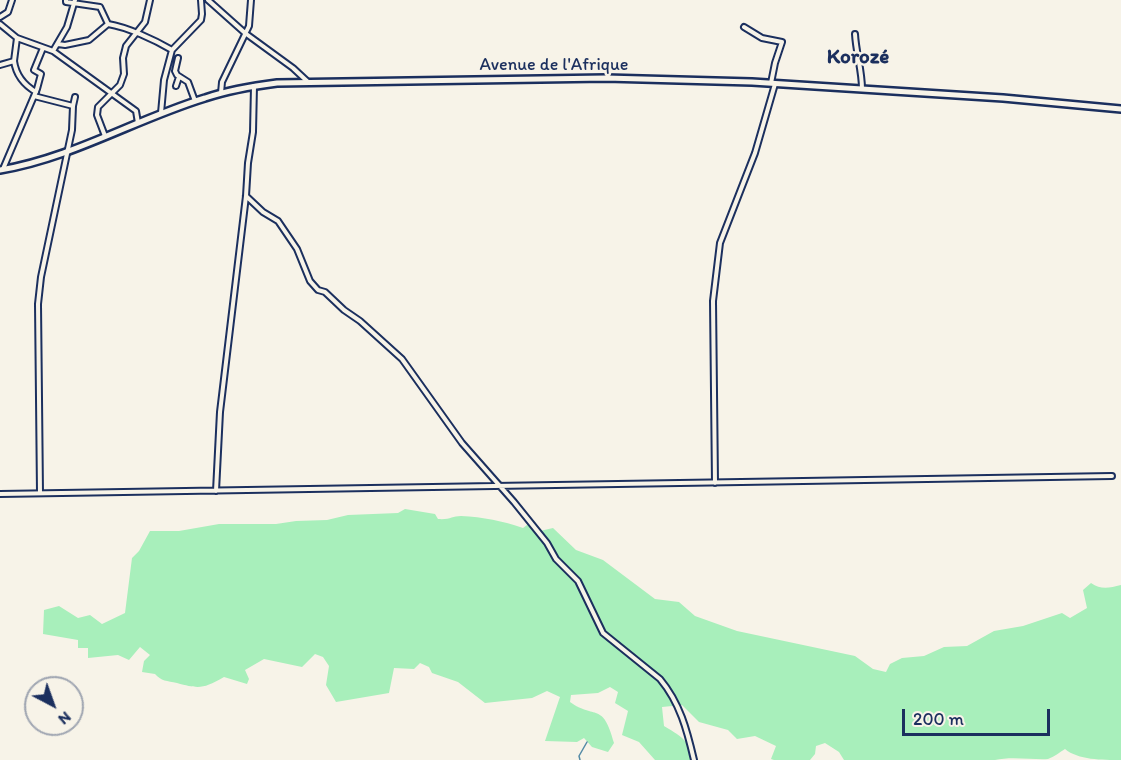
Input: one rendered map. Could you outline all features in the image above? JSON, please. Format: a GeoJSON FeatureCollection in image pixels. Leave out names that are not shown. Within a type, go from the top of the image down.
{"type":"FeatureCollection","features":[{"type":"Feature","properties":{"kind":"main road","name":"Avenue de l'Afrique"},"geometry":{"type":"LineString","coordinates":[[1,170],[67,152],[161,113],[221,93],[254,86],[308,82],[606,78],[773,83],[1003,98],[1121,109]]}},
{"type":"Feature","properties":{"kind":"street"},"geometry":{"type":"LineString","coordinates":[[0,17],[8,12],[12,0]]}},
{"type":"Feature","properties":{"kind":"street"},"geometry":{"type":"LineString","coordinates":[[66,0],[66,2],[100,7],[108,24]]}},
{"type":"Feature","properties":{"kind":"street"},"geometry":{"type":"LineString","coordinates":[[105,136],[97,112],[99,104],[117,89],[123,80],[124,54],[128,42],[145,22],[150,0]]}},
{"type":"Feature","properties":{"kind":"street"},"geometry":{"type":"LineString","coordinates":[[161,113],[164,80],[172,50],[201,20],[201,0]]}},
{"type":"Feature","properties":{"kind":"street"},"geometry":{"type":"LineString","coordinates":[[208,0],[245,33],[293,68],[308,82]]}},
{"type":"Feature","properties":{"kind":"street"},"geometry":{"type":"LineString","coordinates":[[221,93],[222,82],[250,20],[251,0]]}},
{"type":"Feature","properties":{"kind":"street"},"geometry":{"type":"LineString","coordinates":[[53,51],[67,27],[75,2]]}},
{"type":"Feature","properties":{"kind":"street"},"geometry":{"type":"LineString","coordinates":[[0,24],[17,38],[53,51],[136,111],[138,123]]}},
{"type":"Feature","properties":{"kind":"street"},"geometry":{"type":"LineString","coordinates":[[108,24],[172,50]]}},
{"type":"Feature","properties":{"kind":"street"},"geometry":{"type":"LineString","coordinates":[[58,44],[65,45],[89,40],[108,24]]}},
{"type":"Feature","properties":{"kind":"street"},"geometry":{"type":"LineString","coordinates":[[715,483],[713,301],[720,243],[755,153],[773,83],[775,63],[782,42],[762,38],[744,27]]}},
{"type":"Feature","properties":{"kind":"street"},"geometry":{"type":"LineString","coordinates":[[855,34],[862,71],[862,90]]}},
{"type":"Feature","properties":{"kind":"street"},"geometry":{"type":"LineString","coordinates":[[17,38],[14,61],[20,78],[35,94],[73,106]]}},
{"type":"Feature","properties":{"kind":"street"},"geometry":{"type":"LineString","coordinates":[[1,170],[35,94],[41,74],[34,70],[43,48]]}},
{"type":"Feature","properties":{"kind":"street"},"geometry":{"type":"LineString","coordinates":[[177,58],[175,71],[179,77],[188,82],[195,101]]}},
{"type":"Feature","properties":{"kind":"street"},"geometry":{"type":"LineString","coordinates":[[0,65],[14,61]]}},
{"type":"Feature","properties":{"kind":"street"},"geometry":{"type":"LineString","coordinates":[[176,86],[179,77]]}},
{"type":"Feature","properties":{"kind":"street"},"geometry":{"type":"LineString","coordinates":[[216,491],[220,412],[253,132],[254,86]]}},
{"type":"Feature","properties":{"kind":"street"},"geometry":{"type":"LineString","coordinates":[[40,494],[38,304],[41,278],[72,130],[75,97]]}},
{"type":"Feature","properties":{"kind":"street"},"geometry":{"type":"LineString","coordinates":[[0,163],[1,170]]}},
{"type":"Feature","properties":{"kind":"street"},"geometry":{"type":"LineString","coordinates":[[246,196],[278,222],[297,249],[310,281],[318,290],[325,292],[402,359],[462,443],[547,543],[556,558],[578,581],[603,633],[667,687],[686,725],[694,760]]}},
{"type":"Feature","properties":{"kind":"street"},"geometry":{"type":"LineString","coordinates":[[0,494],[1112,476]]}},
{"type":"Feature","properties":{"kind":"green space"},"geometry":{"type":"Polygon","coordinates":[[[405,509],[435,514],[438,519],[458,516],[493,520],[523,528],[531,522],[540,531],[553,528],[576,550],[603,560],[655,599],[679,602],[695,616],[737,631],[855,656],[873,669],[886,672],[890,664],[902,658],[924,656],[944,647],[967,646],[994,631],[1023,626],[1062,613],[1070,618],[1087,608],[1083,590],[1091,583],[1105,588],[1121,585],[1121,760],[1083,757],[1065,749],[1048,759],[844,760],[839,752],[825,743],[816,746],[815,754],[810,760],[774,760],[771,759],[776,746],[755,736],[737,739],[728,730],[699,722],[682,705],[662,707],[664,726],[687,743],[691,754],[690,760],[655,760],[639,742],[622,735],[628,711],[615,703],[618,692],[610,687],[598,693],[571,695],[570,702],[602,716],[606,721],[614,743],[608,752],[592,747],[584,738],[577,742],[545,741],[560,697],[547,691],[532,698],[485,703],[458,682],[432,673],[429,667],[420,663],[414,669],[394,668],[389,693],[336,702],[326,685],[329,666],[323,657],[315,654],[302,667],[264,659],[245,670],[249,679],[247,684],[224,677],[206,686],[196,687],[164,680],[155,674],[142,672],[144,661],[150,655],[140,647],[129,660],[118,655],[88,658],[88,648],[78,648],[78,640],[43,634],[44,610],[59,606],[78,618],[90,615],[102,624],[125,613],[132,558],[139,551],[150,531],[179,531],[219,524],[276,524],[327,520],[348,515],[398,513],[405,509]]]}},
{"type":"Feature","properties":{"kind":"waterway"},"geometry":{"type":"LineString","coordinates":[[580,760],[579,756],[587,742]]}},
{"type":"Feature","properties":{"kind":"district","name":"Korozé"},"geometry":{"type":"Point","coordinates":[858,58]}}]}
